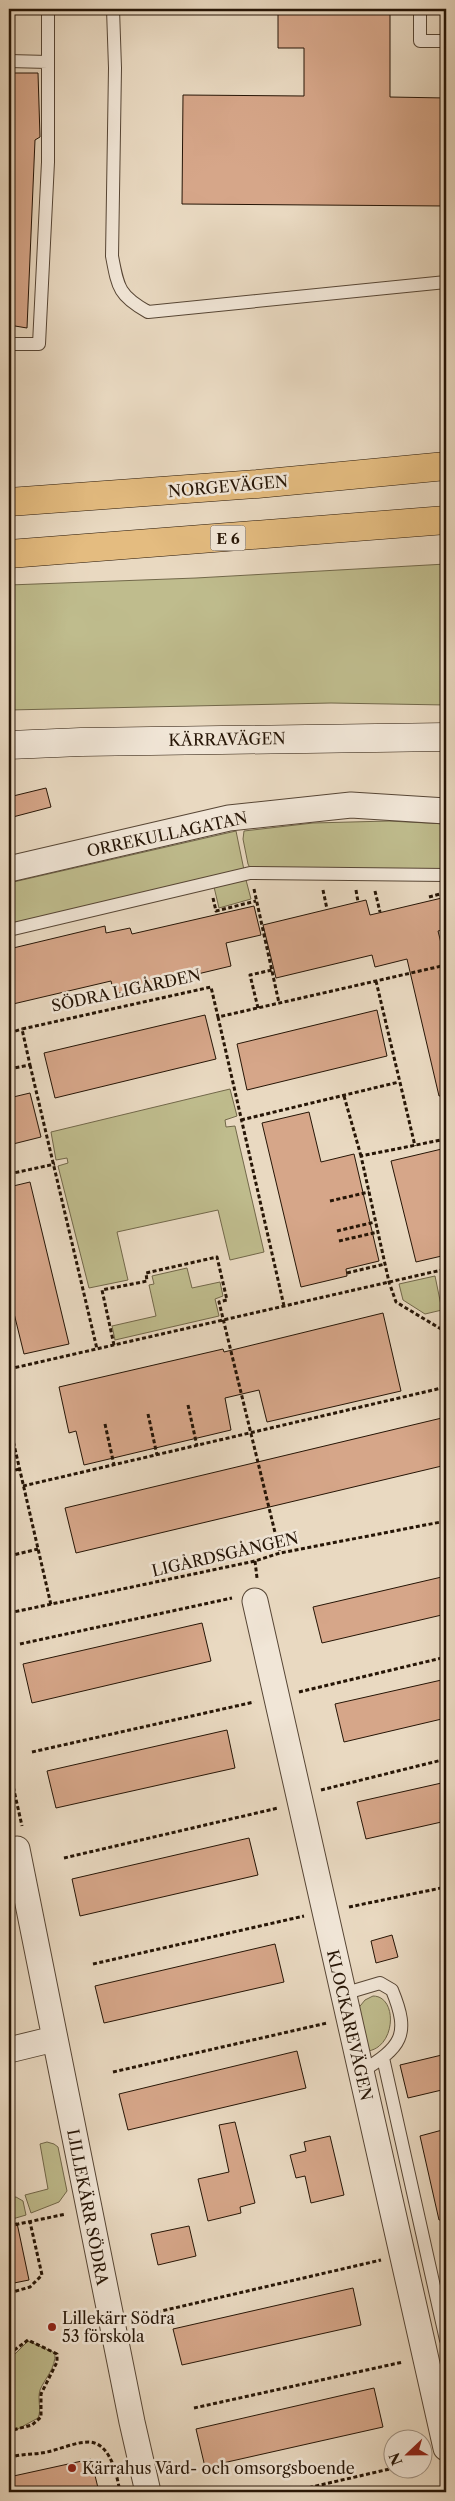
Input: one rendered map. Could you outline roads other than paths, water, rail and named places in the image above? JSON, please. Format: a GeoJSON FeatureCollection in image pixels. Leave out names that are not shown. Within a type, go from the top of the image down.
{"type":"FeatureCollection","features":[{"type":"Feature","properties":{"kind":"highway","name":"NORGEVÄGEN"},"geometry":{"type":"LineString","coordinates":[[9,502],[257,484],[446,466]]}},
{"type":"Feature","properties":{"kind":"highway","name":"E 6"},"geometry":{"type":"LineString","coordinates":[[9,554],[446,520]]}},
{"type":"Feature","properties":{"kind":"street","name":"KÄRRAVÄGEN"},"geometry":{"type":"LineString","coordinates":[[9,745],[91,741],[446,736]]}},
{"type":"Feature","properties":{"kind":"street","name":"ORREKULLAGATAN"},"geometry":{"type":"LineString","coordinates":[[9,869],[229,818],[350,805],[446,811]]}},
{"type":"Feature","properties":{"kind":"street","name":"KLOCKAREVÄGEN"},"geometry":{"type":"LineString","coordinates":[[255,1601],[446,2442]]}},
{"type":"Feature","properties":{"kind":"street","name":"LILLEKÄRR SÖDRA"},"geometry":{"type":"LineString","coordinates":[[17,1849],[54,2039],[148,2492]]}},
{"type":"Feature","properties":{"kind":"street"},"geometry":{"type":"LineString","coordinates":[[9,2050],[54,2039]]}},
{"type":"Feature","properties":{"kind":"lane"},"geometry":{"type":"LineString","coordinates":[[9,344],[39,344],[48,162],[48,9]]}},
{"type":"Feature","properties":{"kind":"lane"},"geometry":{"type":"LineString","coordinates":[[113,9],[115,68],[112,256],[119,286],[130,302],[148,312],[446,282]]}},
{"type":"Feature","properties":{"kind":"lane"},"geometry":{"type":"LineString","coordinates":[[420,9],[420,41],[446,41]]}},
{"type":"Feature","properties":{"kind":"lane"},"geometry":{"type":"LineString","coordinates":[[9,61],[48,62]]}},
{"type":"Feature","properties":{"kind":"lane"},"geometry":{"type":"LineString","coordinates":[[9,930],[250,873],[446,875]]}},
{"type":"Feature","properties":{"kind":"lane"},"geometry":{"type":"LineString","coordinates":[[343,1994],[380,1983],[392,1990],[402,2013],[402,2030],[395,2047],[383,2058],[361,2072]]}},
{"type":"Feature","properties":{"kind":"lane"},"geometry":{"type":"LineString","coordinates":[[383,2058],[446,2340]]}},
{"type":"Feature","properties":{"kind":"place","name":"Lillekärr Södra 53 förskola"},"geometry":{"type":"Point","coordinates":[52,2327]}},
{"type":"Feature","properties":{"kind":"place","name":"Kärrahus Vård- och omsorgsboende"},"geometry":{"type":"Point","coordinates":[72,2468]}}]}
